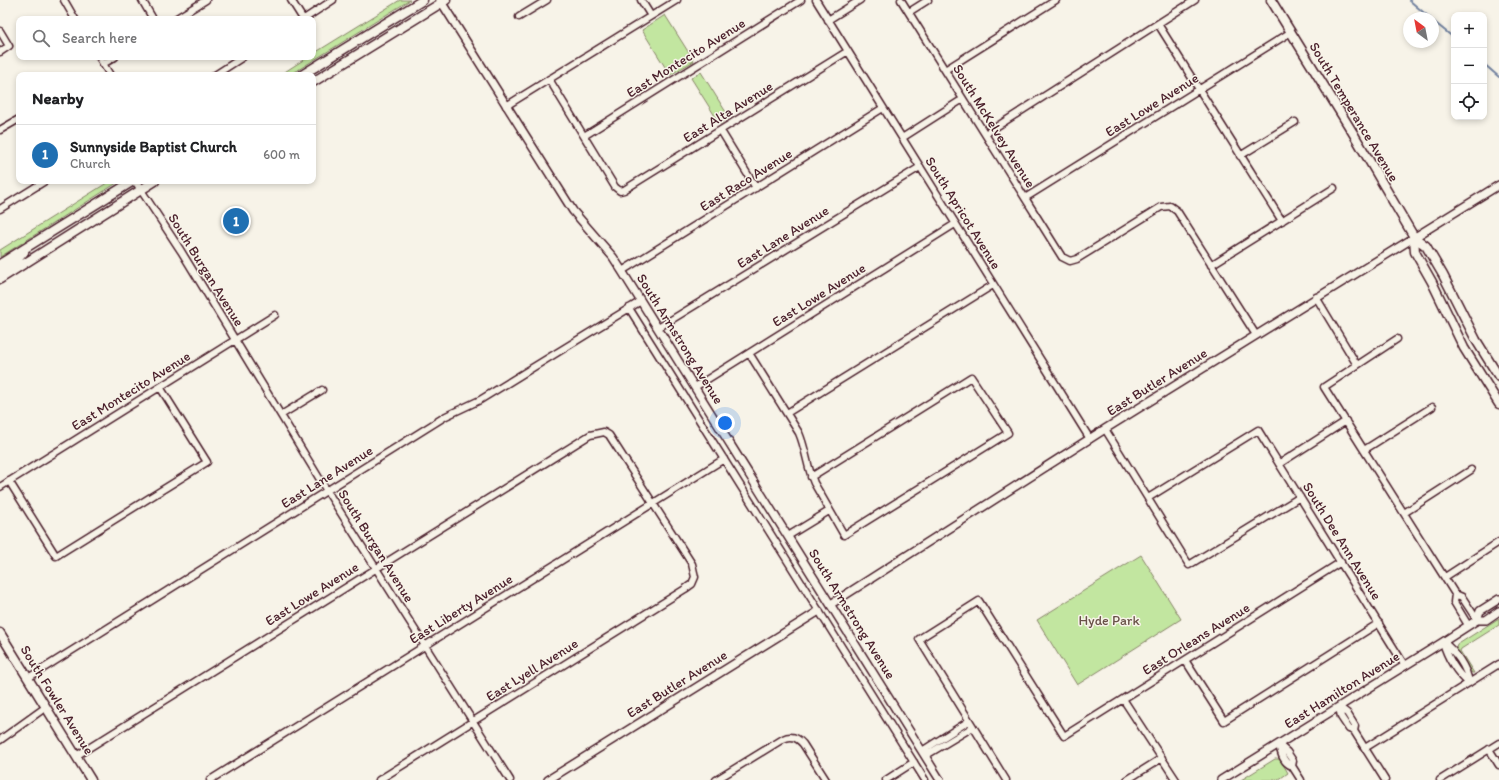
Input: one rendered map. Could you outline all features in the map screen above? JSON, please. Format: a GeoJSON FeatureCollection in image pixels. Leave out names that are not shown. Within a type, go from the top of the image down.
{"type":"FeatureCollection","features":[{"type":"Feature","properties":{"kind":"main road"},"geometry":{"type":"LineString","coordinates":[[307,72],[423,0]]}},
{"type":"Feature","properties":{"kind":"main road","name":"South Temperance Avenue"},"geometry":{"type":"LineString","coordinates":[[1271,0],[1353,133],[1414,237],[1426,246],[1443,275],[1476,340],[1499,377]]}},
{"type":"Feature","properties":{"kind":"main road"},"geometry":{"type":"LineString","coordinates":[[316,80],[443,1]]}},
{"type":"Feature","properties":{"kind":"main road"},"geometry":{"type":"LineString","coordinates":[[0,264],[129,184]]}},
{"type":"Feature","properties":{"kind":"main road"},"geometry":{"type":"LineString","coordinates":[[0,279],[150,184]]}},
{"type":"Feature","properties":{"kind":"main road","name":"South Temperance Avenue"},"geometry":{"type":"LineString","coordinates":[[1414,237],[1415,252],[1432,282],[1464,348],[1499,404]]}},
{"type":"Feature","properties":{"kind":"main road"},"geometry":{"type":"LineString","coordinates":[[0,271],[16,261],[31,244]]}},
{"type":"Feature","properties":{"kind":"main road","name":"South Fowler Avenue"},"geometry":{"type":"LineString","coordinates":[[0,633],[91,780]]}},
{"type":"Feature","properties":{"kind":"street"},"geometry":{"type":"LineString","coordinates":[[64,0],[73,16]]}},
{"type":"Feature","properties":{"kind":"street"},"geometry":{"type":"LineString","coordinates":[[142,0],[151,16]]}},
{"type":"Feature","properties":{"kind":"street"},"geometry":{"type":"LineString","coordinates":[[180,16],[206,0]]}},
{"type":"Feature","properties":{"kind":"street"},"geometry":{"type":"LineString","coordinates":[[291,0],[301,16]]}},
{"type":"Feature","properties":{"kind":"street"},"geometry":{"type":"LineString","coordinates":[[308,16],[333,0]]}},
{"type":"Feature","properties":{"kind":"street"},"geometry":{"type":"LineString","coordinates":[[520,17],[547,0]]}},
{"type":"Feature","properties":{"kind":"street"},"geometry":{"type":"LineString","coordinates":[[641,0],[651,16]]}},
{"type":"Feature","properties":{"kind":"street"},"geometry":{"type":"LineString","coordinates":[[506,106],[677,0]]}},
{"type":"Feature","properties":{"kind":"street","name":"East Montecito Avenue"},"geometry":{"type":"LineString","coordinates":[[584,136],[801,0]]}},
{"type":"Feature","properties":{"kind":"street","name":"South Apricot Avenue"},"geometry":{"type":"LineString","coordinates":[[816,0],[1090,439]]}},
{"type":"Feature","properties":{"kind":"street"},"geometry":{"type":"LineString","coordinates":[[828,20],[860,0]]}},
{"type":"Feature","properties":{"kind":"street","name":"South McKelvey Avenue"},"geometry":{"type":"LineString","coordinates":[[901,0],[1060,254],[1070,261],[1077,259],[1161,207],[1170,206],[1177,211],[1211,265]]}},
{"type":"Feature","properties":{"kind":"street"},"geometry":{"type":"LineString","coordinates":[[909,12],[928,0]]}},
{"type":"Feature","properties":{"kind":"street"},"geometry":{"type":"LineString","coordinates":[[945,70],[1056,0]]}},
{"type":"Feature","properties":{"kind":"street"},"geometry":{"type":"LineString","coordinates":[[985,134],[1195,0]]}},
{"type":"Feature","properties":{"kind":"street","name":"South Armstrong Avenue"},"geometry":{"type":"LineString","coordinates":[[443,1],[506,106],[573,211],[613,258],[622,271],[940,780]]}},
{"type":"Feature","properties":{"kind":"street"},"geometry":{"type":"LineString","coordinates":[[1158,24],[1282,221]]}},
{"type":"Feature","properties":{"kind":"street"},"geometry":{"type":"LineString","coordinates":[[0,31],[9,46],[0,52]]}},
{"type":"Feature","properties":{"kind":"street","name":"East Lowe Avenue"},"geometry":{"type":"LineString","coordinates":[[1025,198],[1291,32]]}},
{"type":"Feature","properties":{"kind":"street","name":"East Alta Avenue"},"geometry":{"type":"LineString","coordinates":[[584,136],[616,187],[620,190],[628,188],[848,51]]}},
{"type":"Feature","properties":{"kind":"street"},"geometry":{"type":"LineString","coordinates":[[101,60],[108,72]]}},
{"type":"Feature","properties":{"kind":"street"},"geometry":{"type":"LineString","coordinates":[[103,64],[110,60]]}},
{"type":"Feature","properties":{"kind":"street"},"geometry":{"type":"LineString","coordinates":[[220,72],[238,60]]}},
{"type":"Feature","properties":{"kind":"street"},"geometry":{"type":"LineString","coordinates":[[549,80],[584,136]]}},
{"type":"Feature","properties":{"kind":"street"},"geometry":{"type":"LineString","coordinates":[[902,138],[963,99]]}},
{"type":"Feature","properties":{"kind":"street","name":"East Raco Avenue"},"geometry":{"type":"LineString","coordinates":[[622,271],[883,108]]}},
{"type":"Feature","properties":{"kind":"street"},"geometry":{"type":"LineString","coordinates":[[0,130],[16,121]]}},
{"type":"Feature","properties":{"kind":"street"},"geometry":{"type":"LineString","coordinates":[[1240,156],[1295,122]]}},
{"type":"Feature","properties":{"kind":"street"},"geometry":{"type":"LineString","coordinates":[[721,131],[756,188]]}},
{"type":"Feature","properties":{"kind":"street","name":"East Lane Avenue"},"geometry":{"type":"LineString","coordinates":[[658,328],[920,167]]}},
{"type":"Feature","properties":{"kind":"street"},"geometry":{"type":"LineString","coordinates":[[0,209],[40,184]]}},
{"type":"Feature","properties":{"kind":"street","name":"South Burgan Avenue"},"geometry":{"type":"LineString","coordinates":[[136,184],[236,340],[328,491],[472,722],[510,780]]}},
{"type":"Feature","properties":{"kind":"street","name":"East Butler Avenue"},"geometry":{"type":"LineString","coordinates":[[831,604],[1105,429],[1499,185]]}},
{"type":"Feature","properties":{"kind":"street"},"geometry":{"type":"LineString","coordinates":[[1256,335],[1211,265],[1334,188]]}},
{"type":"Feature","properties":{"kind":"street","name":"East Lowe Avenue"},"geometry":{"type":"LineString","coordinates":[[695,387],[955,224]]}},
{"type":"Feature","properties":{"kind":"street"},"geometry":{"type":"LineString","coordinates":[[787,413],[993,285]]}},
{"type":"Feature","properties":{"kind":"street"},"geometry":{"type":"LineString","coordinates":[[1316,297],[1358,365]]}},
{"type":"Feature","properties":{"kind":"street","name":"East Lane Avenue"},"geometry":{"type":"LineString","coordinates":[[28,678],[446,416],[480,400],[641,301]]}},
{"type":"Feature","properties":{"kind":"street","name":"South Armstrong Avenue"},"geometry":{"type":"LineString","coordinates":[[629,308],[925,780]]}},
{"type":"Feature","properties":{"kind":"street","name":"East Montecito Avenue"},"geometry":{"type":"LineString","coordinates":[[0,486],[275,315]]}},
{"type":"Feature","properties":{"kind":"street"},"geometry":{"type":"LineString","coordinates":[[1397,339],[1324,386],[1455,594],[1462,597],[1477,620]]}},
{"type":"Feature","properties":{"kind":"street"},"geometry":{"type":"LineString","coordinates":[[749,353],[787,413],[802,440],[811,477],[844,535],[1008,433],[971,377],[811,477]]}},
{"type":"Feature","properties":{"kind":"street"},"geometry":{"type":"LineString","coordinates":[[9,480],[56,556],[207,462],[160,387]]}},
{"type":"Feature","properties":{"kind":"street"},"geometry":{"type":"LineString","coordinates":[[281,415],[322,390]]}},
{"type":"Feature","properties":{"kind":"street"},"geometry":{"type":"LineString","coordinates":[[1364,450],[1432,407]]}},
{"type":"Feature","properties":{"kind":"street"},"geometry":{"type":"LineString","coordinates":[[1279,464],[1346,421]]}},
{"type":"Feature","properties":{"kind":"street"},"geometry":{"type":"LineString","coordinates":[[1105,429],[1189,565],[1300,497]]}},
{"type":"Feature","properties":{"kind":"street","name":"South Dee Ann Avenue"},"geometry":{"type":"LineString","coordinates":[[1148,498],[1258,430],[1405,666]]}},
{"type":"Feature","properties":{"kind":"street","name":"East Lowe Avenue"},"geometry":{"type":"LineString","coordinates":[[76,756],[590,435],[604,432],[609,434],[654,503]]}},
{"type":"Feature","properties":{"kind":"street","name":"East Liberty Avenue"},"geometry":{"type":"LineString","coordinates":[[210,780],[724,459]]}},
{"type":"Feature","properties":{"kind":"street"},"geometry":{"type":"LineString","coordinates":[[1404,513],[1471,470]]}},
{"type":"Feature","properties":{"kind":"street","name":"East Lyell Avenue"},"geometry":{"type":"LineString","coordinates":[[379,780],[692,584],[695,577],[692,564],[654,503]]}},
{"type":"Feature","properties":{"kind":"street"},"geometry":{"type":"LineString","coordinates":[[788,536],[829,511]]}},
{"type":"Feature","properties":{"kind":"street"},"geometry":{"type":"LineString","coordinates":[[1445,577],[1499,542]]}},
{"type":"Feature","properties":{"kind":"street","name":"East Orleans Avenue"},"geometry":{"type":"LineString","coordinates":[[969,721],[918,639],[979,601],[1064,736],[1341,562]]}},
{"type":"Feature","properties":{"kind":"street"},"geometry":{"type":"LineString","coordinates":[[1455,594],[1454,602],[1468,626]]}},
{"type":"Feature","properties":{"kind":"street","name":"East Hamilton Avenue"},"geometry":{"type":"LineString","coordinates":[[1477,620],[1480,611],[1499,599]]}},
{"type":"Feature","properties":{"kind":"street","name":"East Butler Avenue"},"geometry":{"type":"LineString","coordinates":[[548,780],[820,611]]}},
{"type":"Feature","properties":{"kind":"street","name":"East Hamilton Avenue"},"geometry":{"type":"LineString","coordinates":[[1221,780],[1477,620],[1486,620],[1499,611]]}},
{"type":"Feature","properties":{"kind":"street"},"geometry":{"type":"LineString","coordinates":[[1185,660],[1224,721],[1379,622]]}},
{"type":"Feature","properties":{"kind":"street"},"geometry":{"type":"LineString","coordinates":[[1443,642],[1452,648],[1456,654],[1468,674],[1469,683],[1462,678],[1445,652],[1443,642]]}},
{"type":"Feature","properties":{"kind":"street"},"geometry":{"type":"LineString","coordinates":[[1365,748],[1499,664]]}},
{"type":"Feature","properties":{"kind":"street"},"geometry":{"type":"LineString","coordinates":[[1123,699],[1176,780]]}},
{"type":"Feature","properties":{"kind":"street"},"geometry":{"type":"LineString","coordinates":[[0,740],[46,707]]}},
{"type":"Feature","properties":{"kind":"street"},"geometry":{"type":"LineString","coordinates":[[1339,707],[1341,717],[1349,729],[1354,731],[1385,780]]}},
{"type":"Feature","properties":{"kind":"street"},"geometry":{"type":"LineString","coordinates":[[924,753],[969,721],[1006,780]]}},
{"type":"Feature","properties":{"kind":"street"},"geometry":{"type":"LineString","coordinates":[[924,753],[973,727]]}},
{"type":"Feature","properties":{"kind":"street"},"geometry":{"type":"LineString","coordinates":[[716,780],[783,739],[792,737],[795,737],[803,744],[826,780]]}},
{"type":"Feature","properties":{"kind":"street"},"geometry":{"type":"LineString","coordinates":[[1440,780],[1499,743]]}},
{"type":"Feature","properties":{"kind":"street"},"geometry":{"type":"LineString","coordinates":[[1279,745],[1282,756],[1288,764],[1292,766],[1301,780]]}},
{"type":"Feature","properties":{"kind":"street"},"geometry":{"type":"LineString","coordinates":[[1489,749],[1499,765]]}},
{"type":"Feature","properties":{"kind":"street"},"geometry":{"type":"LineString","coordinates":[[1126,780],[1162,758]]}},
{"type":"Feature","properties":{"kind":"street"},"geometry":{"type":"LineString","coordinates":[[886,780],[914,762]]}},
{"type":"Feature","properties":{"kind":"green space"},"geometry":{"type":"Polygon","coordinates":[[[400,0],[410,0],[316,59],[316,52],[400,0]]]}},
{"type":"Feature","properties":{"kind":"green space"},"geometry":{"type":"Polygon","coordinates":[[[665,15],[694,61],[670,75],[642,30],[665,15]]]}},
{"type":"Feature","properties":{"kind":"green space"},"geometry":{"type":"Polygon","coordinates":[[[303,60],[314,60],[295,72],[285,72],[303,60]]]}},
{"type":"Feature","properties":{"kind":"green space"},"geometry":{"type":"Polygon","coordinates":[[[701,72],[729,117],[720,124],[691,78],[701,72]]]}},
{"type":"Feature","properties":{"kind":"green space"},"geometry":{"type":"Polygon","coordinates":[[[105,184],[115,184],[0,257],[0,250],[105,184]]]}},
{"type":"Feature","properties":{"kind":"green space","name":"Hyde Park"},"geometry":{"type":"Polygon","coordinates":[[[1141,555],[1181,619],[1077,685],[1037,620],[1141,555]]]}},
{"type":"Feature","properties":{"kind":"green space"},"geometry":{"type":"Polygon","coordinates":[[[1499,618],[1499,625],[1460,651],[1474,673],[1472,673],[1457,652],[1457,645],[1499,618]]]}},
{"type":"Feature","properties":{"kind":"green space"},"geometry":{"type":"Polygon","coordinates":[[[1275,759],[1280,759],[1288,773],[1278,780],[1241,780],[1275,759]]]}},
{"type":"Feature","properties":{"kind":"waterway"},"geometry":{"type":"LineString","coordinates":[[1409,0],[1423,12]]}},
{"type":"Feature","properties":{"kind":"waterway"},"geometry":{"type":"LineString","coordinates":[[1439,26],[1451,36]]}},
{"type":"Feature","properties":{"kind":"waterway"},"geometry":{"type":"LineString","coordinates":[[1487,67],[1499,77]]}},
{"type":"Feature","properties":{"kind":"place","name":"Sunnyside Baptist Church"},"geometry":{"type":"Point","coordinates":[236,221]}}]}
